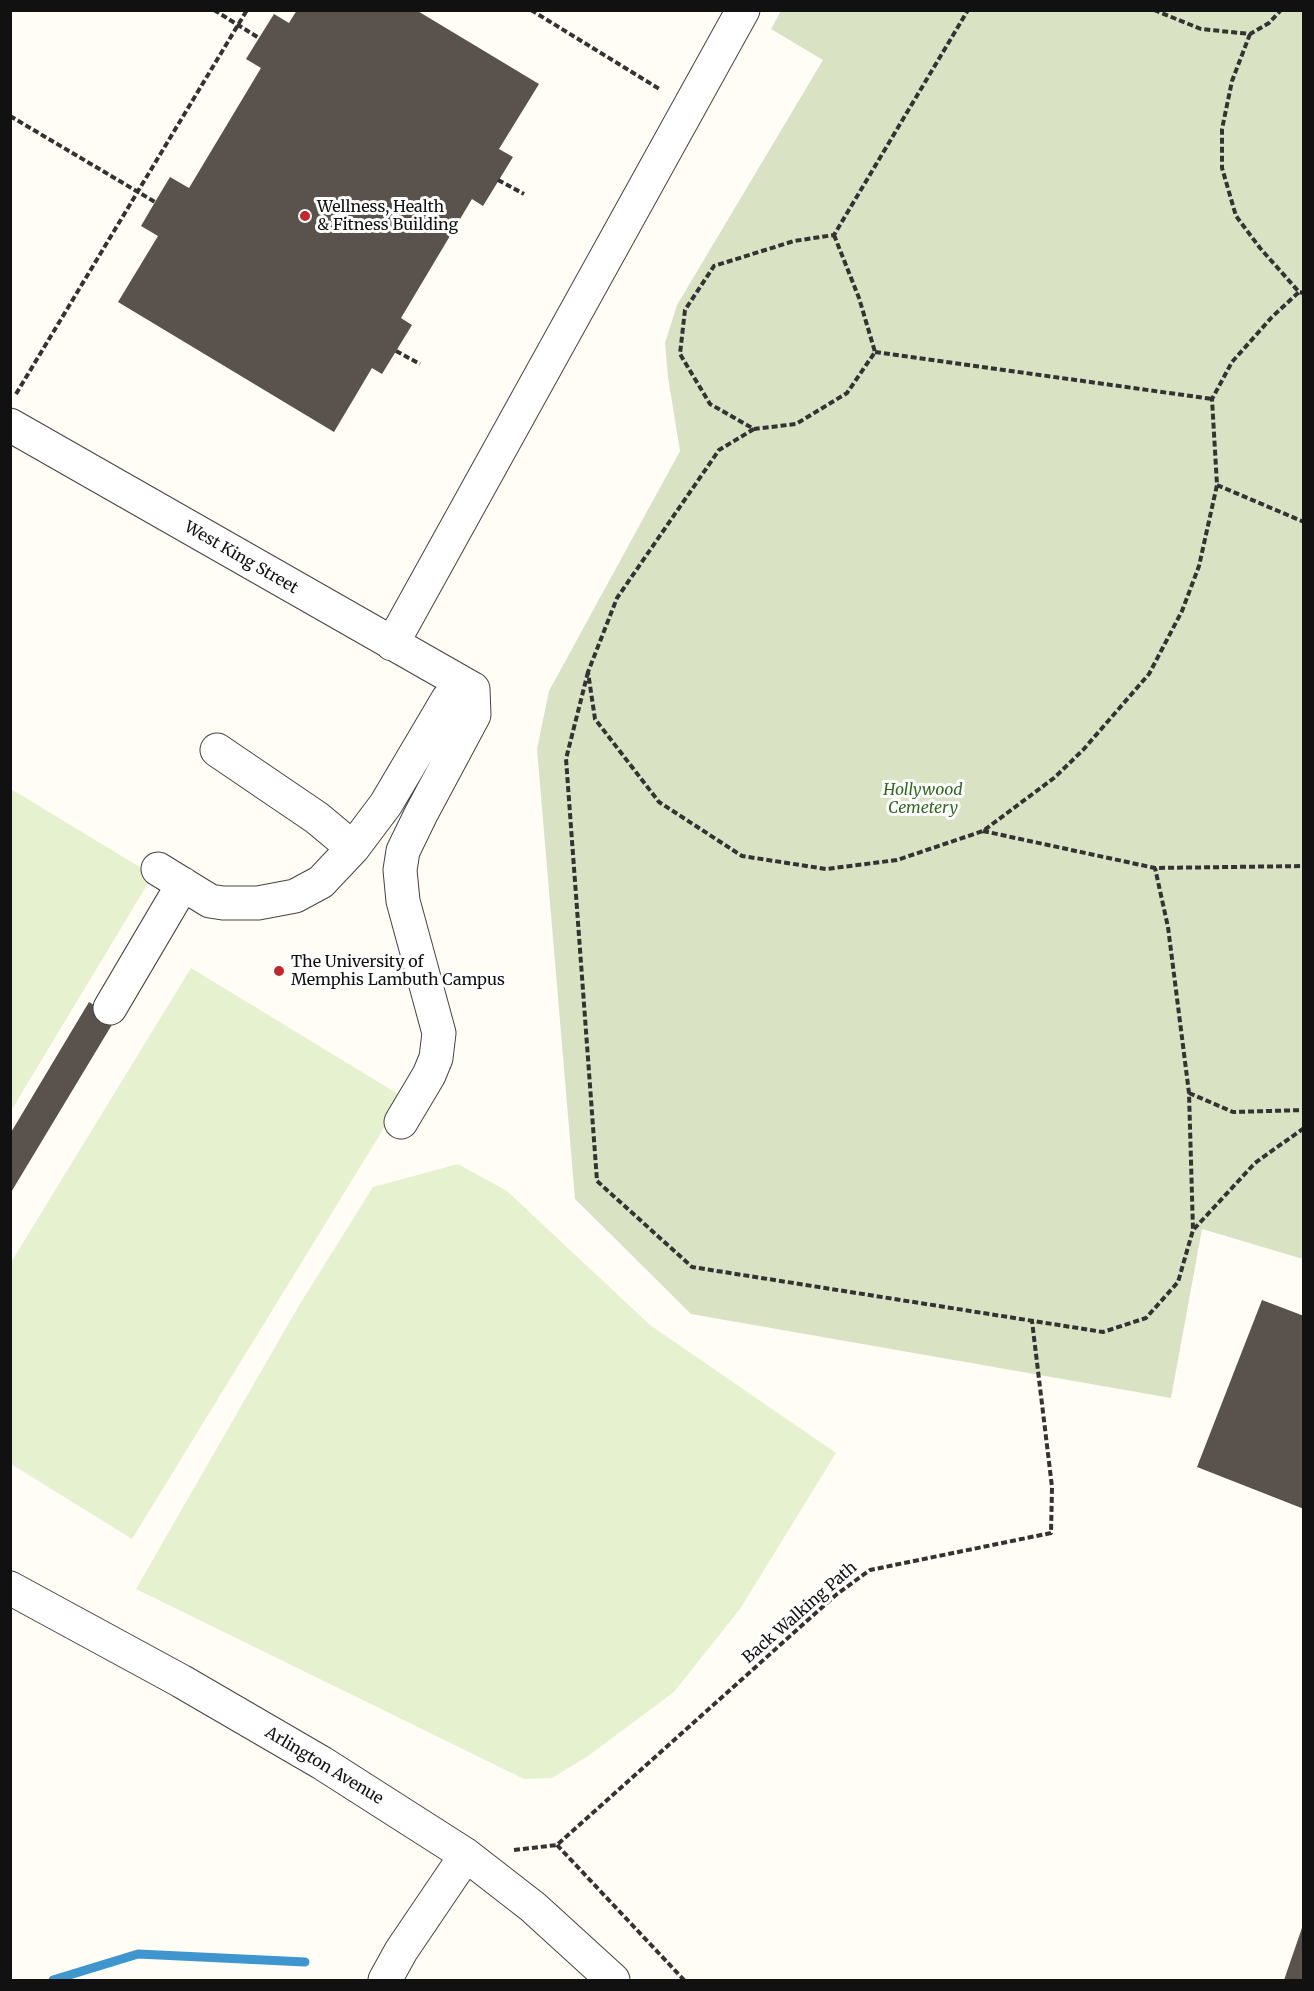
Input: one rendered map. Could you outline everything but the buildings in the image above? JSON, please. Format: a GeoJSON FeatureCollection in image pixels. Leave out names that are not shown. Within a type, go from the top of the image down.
{"type":"FeatureCollection","features":[{"type":"Feature","properties":{"kind":"street"},"geometry":{"type":"LineString","coordinates":[[392,644],[742,10]]}},
{"type":"Feature","properties":{"kind":"street","name":"West King Street"},"geometry":{"type":"LineString","coordinates":[[10,425],[472,689]]}},
{"type":"Feature","properties":{"kind":"street"},"geometry":{"type":"LineString","coordinates":[[110,1008],[171,877],[210,901],[224,903],[258,903],[295,896],[321,882],[353,848],[390,796],[448,699],[472,689],[474,715],[403,851],[400,870],[404,901],[439,1033],[436,1058],[429,1075],[401,1122]]}},
{"type":"Feature","properties":{"kind":"street"},"geometry":{"type":"LineString","coordinates":[[218,750],[317,818],[353,848]]}},
{"type":"Feature","properties":{"kind":"street"},"geometry":{"type":"LineString","coordinates":[[390,796],[421,814]]}},
{"type":"Feature","properties":{"kind":"street","name":"Arlington Avenue"},"geometry":{"type":"LineString","coordinates":[[10,1588],[181,1681],[322,1762],[466,1855],[533,1907],[613,1980]]}},
{"type":"Feature","properties":{"kind":"street"},"geometry":{"type":"LineString","coordinates":[[385,1980],[401,1951],[466,1855]]}},
{"type":"Feature","properties":{"kind":"path"},"geometry":{"type":"LineString","coordinates":[[214,10],[259,38]]}},
{"type":"Feature","properties":{"kind":"path"},"geometry":{"type":"LineString","coordinates":[[10,402],[247,10]]}},
{"type":"Feature","properties":{"kind":"path"},"geometry":{"type":"LineString","coordinates":[[531,10],[689,107]]}},
{"type":"Feature","properties":{"kind":"path"},"geometry":{"type":"LineString","coordinates":[[834,235],[968,10]]}},
{"type":"Feature","properties":{"kind":"path"},"geometry":{"type":"LineString","coordinates":[[1154,10],[1201,29],[1250,34],[1269,23],[1281,10]]}},
{"type":"Feature","properties":{"kind":"path"},"geometry":{"type":"LineString","coordinates":[[588,672],[595,719],[658,801],[742,856],[826,869],[897,860],[983,831],[1054,778],[1083,750],[1149,674],[1182,611],[1198,566],[1217,485],[1212,399],[1232,362],[1272,316],[1301,292],[1260,248],[1236,216],[1222,168],[1222,129],[1232,81],[1250,34]]}},
{"type":"Feature","properties":{"kind":"path"},"geometry":{"type":"LineString","coordinates":[[10,116],[155,202]]}},
{"type":"Feature","properties":{"kind":"path"},"geometry":{"type":"LineString","coordinates":[[498,180],[524,194]]}},
{"type":"Feature","properties":{"kind":"path"},"geometry":{"type":"LineString","coordinates":[[834,235],[859,298],[876,352]]}},
{"type":"Feature","properties":{"kind":"path"},"geometry":{"type":"LineString","coordinates":[[754,429],[710,404],[680,354],[685,310],[714,266],[794,241],[834,235]]}},
{"type":"Feature","properties":{"kind":"path"},"geometry":{"type":"LineString","coordinates":[[396,351],[420,364]]}},
{"type":"Feature","properties":{"kind":"path"},"geometry":{"type":"LineString","coordinates":[[876,352],[1212,399]]}},
{"type":"Feature","properties":{"kind":"path"},"geometry":{"type":"LineString","coordinates":[[876,352],[847,393],[796,424],[754,429],[719,450],[617,598],[588,672],[566,759],[597,1181],[692,1267],[1103,1332],[1146,1318],[1178,1282],[1193,1230],[1189,1093],[1168,927],[1155,867]]}},
{"type":"Feature","properties":{"kind":"path"},"geometry":{"type":"LineString","coordinates":[[1217,485],[1304,522]]}},
{"type":"Feature","properties":{"kind":"path"},"geometry":{"type":"LineString","coordinates":[[983,831],[1155,867],[1304,866]]}},
{"type":"Feature","properties":{"kind":"path"},"geometry":{"type":"LineString","coordinates":[[1189,1093],[1233,1112],[1304,1110]]}},
{"type":"Feature","properties":{"kind":"path"},"geometry":{"type":"LineString","coordinates":[[1193,1230],[1255,1164],[1304,1128]]}},
{"type":"Feature","properties":{"kind":"path","name":"Back Walking Path"},"geometry":{"type":"LineString","coordinates":[[557,1845],[837,1594],[870,1570],[1051,1533],[1052,1487],[1032,1321]]}},
{"type":"Feature","properties":{"kind":"path"},"geometry":{"type":"LineString","coordinates":[[466,1855],[557,1845],[684,1980]]}},
{"type":"Feature","properties":{"kind":"green space","name":"Hollywood Cemetery"},"geometry":{"type":"Polygon","coordinates":[[[781,11],[1303,11],[1303,1259],[1202,1229],[1171,1398],[691,1314],[575,1199],[537,749],[549,691],[680,451],[665,343],[677,305],[823,60],[771,29],[781,11]]]}},
{"type":"Feature","properties":{"kind":"green space"},"geometry":{"type":"Polygon","coordinates":[[[11,789],[153,875],[11,1111],[11,789]]]}},
{"type":"Feature","properties":{"kind":"green space"},"geometry":{"type":"Polygon","coordinates":[[[191,968],[403,1097],[132,1539],[11,1464],[10,1264],[191,968]]]}},
{"type":"Feature","properties":{"kind":"green space"},"geometry":{"type":"Polygon","coordinates":[[[458,1164],[507,1191],[650,1325],[836,1453],[740,1609],[674,1692],[588,1756],[552,1778],[524,1779],[136,1589],[298,1307],[373,1187],[458,1164]]]}},
{"type":"Feature","properties":{"kind":"waterway"},"geometry":{"type":"LineString","coordinates":[[53,1980],[138,1954],[305,1962]]}},
{"type":"Feature","properties":{"kind":"place","name":"Wellness, Health & Fitness Building"},"geometry":{"type":"Point","coordinates":[305,216]}},
{"type":"Feature","properties":{"kind":"place","name":"The University of Memphis Lambuth Campus"},"geometry":{"type":"Point","coordinates":[279,971]}}]}
